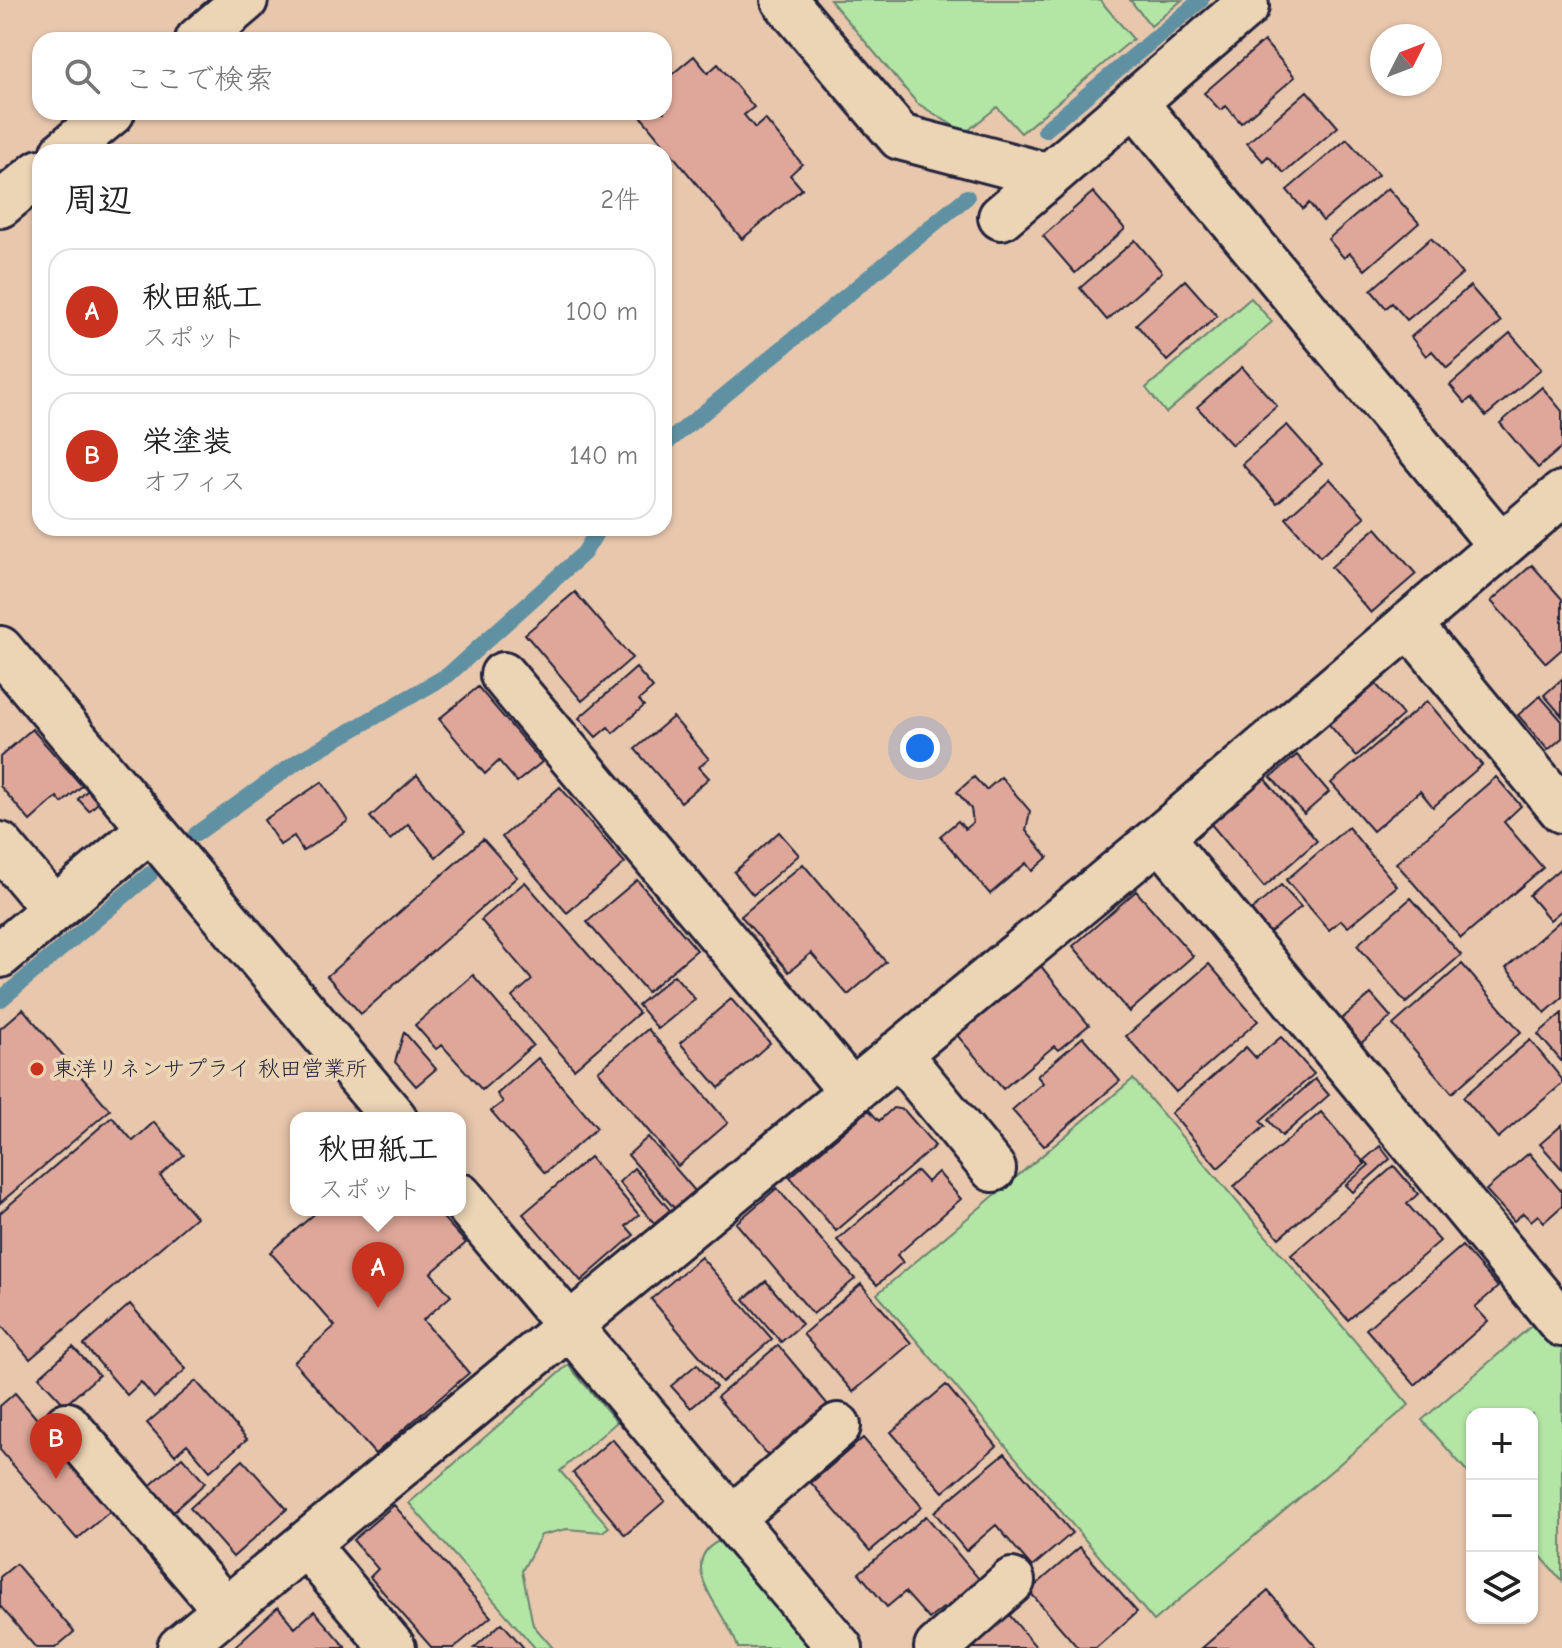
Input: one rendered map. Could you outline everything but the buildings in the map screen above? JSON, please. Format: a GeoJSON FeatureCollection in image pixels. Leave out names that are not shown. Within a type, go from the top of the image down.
{"type":"FeatureCollection","features":[{"type":"Feature","properties":{"kind":"street"},"geometry":{"type":"LineString","coordinates":[[207,32],[245,0]]}},
{"type":"Feature","properties":{"kind":"street"},"geometry":{"type":"LineString","coordinates":[[784,0],[900,137],[1049,176]]}},
{"type":"Feature","properties":{"kind":"street"},"geometry":{"type":"LineString","coordinates":[[1001,217],[1246,6]]}},
{"type":"Feature","properties":{"kind":"street"},"geometry":{"type":"LineString","coordinates":[[1134,102],[1501,546]]}},
{"type":"Feature","properties":{"kind":"street"},"geometry":{"type":"LineString","coordinates":[[74,144],[102,120]]}},
{"type":"Feature","properties":{"kind":"street"},"geometry":{"type":"LineString","coordinates":[[0,205],[32,179]]}},
{"type":"Feature","properties":{"kind":"street"},"geometry":{"type":"LineString","coordinates":[[180,1648],[1160,837],[1562,494]]}},
{"type":"Feature","properties":{"kind":"street"},"geometry":{"type":"LineString","coordinates":[[1409,624],[1562,810]]}},
{"type":"Feature","properties":{"kind":"street"},"geometry":{"type":"LineString","coordinates":[[0,649],[389,1112]]}},
{"type":"Feature","properties":{"kind":"street"},"geometry":{"type":"LineString","coordinates":[[503,675],[851,1091]]}},
{"type":"Feature","properties":{"kind":"street"},"geometry":{"type":"LineString","coordinates":[[0,955],[151,828]]}},
{"type":"Feature","properties":{"kind":"street"},"geometry":{"type":"LineString","coordinates":[[1160,837],[1548,1278],[1562,1324]]}},
{"type":"Feature","properties":{"kind":"street"},"geometry":{"type":"LineString","coordinates":[[0,845],[54,909]]}},
{"type":"Feature","properties":{"kind":"street"},"geometry":{"type":"LineString","coordinates":[[898,1053],[993,1169]]}},
{"type":"Feature","properties":{"kind":"street"},"geometry":{"type":"LineString","coordinates":[[466,1203],[840,1648]]}},
{"type":"Feature","properties":{"kind":"street"},"geometry":{"type":"LineString","coordinates":[[67,1425],[226,1610]]}},
{"type":"Feature","properties":{"kind":"street"},"geometry":{"type":"LineString","coordinates":[[731,1519],[838,1426]]}},
{"type":"Feature","properties":{"kind":"street"},"geometry":{"type":"LineString","coordinates":[[306,1544],[393,1648]]}},
{"type":"Feature","properties":{"kind":"street"},"geometry":{"type":"LineString","coordinates":[[937,1648],[1012,1581]]}},
{"type":"Feature","properties":{"kind":"green space"},"geometry":{"type":"Polygon","coordinates":[[[830,0],[1100,0],[1133,39],[1021,133],[997,107],[965,133],[917,103],[830,0]]]}},
{"type":"Feature","properties":{"kind":"green space"},"geometry":{"type":"Polygon","coordinates":[[[1130,0],[1182,0],[1151,26],[1130,0]]]}},
{"type":"Feature","properties":{"kind":"green space"},"geometry":{"type":"Polygon","coordinates":[[[1251,298],[1272,322],[1166,413],[1146,388],[1251,298]]]}},
{"type":"Feature","properties":{"kind":"green space"},"geometry":{"type":"Polygon","coordinates":[[[1133,1079],[1409,1405],[1154,1621],[877,1294],[1133,1079]]]}},
{"type":"Feature","properties":{"kind":"green space"},"geometry":{"type":"Polygon","coordinates":[[[1538,1320],[1562,1348],[1562,1581],[1538,1553],[1538,1408],[1466,1408],[1466,1470],[1422,1420],[1538,1320]]]}},
{"type":"Feature","properties":{"kind":"green space"},"geometry":{"type":"Polygon","coordinates":[[[568,1365],[617,1422],[560,1471],[609,1527],[602,1532],[567,1529],[541,1535],[522,1571],[533,1625],[553,1648],[535,1648],[409,1503],[568,1365]]]}},
{"type":"Feature","properties":{"kind":"green space"},"geometry":{"type":"Polygon","coordinates":[[[717,1542],[724,1542],[816,1648],[738,1648],[703,1577],[701,1564],[705,1552],[717,1542]]]}},
{"type":"Feature","properties":{"kind":"waterway"},"geometry":{"type":"LineString","coordinates":[[1045,130],[1201,0]]}},
{"type":"Feature","properties":{"kind":"waterway"},"geometry":{"type":"LineString","coordinates":[[672,438],[967,197]]}},
{"type":"Feature","properties":{"kind":"waterway"},"geometry":{"type":"LineString","coordinates":[[196,834],[298,761],[448,675],[584,553],[594,536]]}},
{"type":"Feature","properties":{"kind":"waterway"},"geometry":{"type":"LineString","coordinates":[[0,1000],[150,874]]}},
{"type":"Feature","properties":{"kind":"place","name":"東洋リネンサプライ 秋田営業所"},"geometry":{"type":"Point","coordinates":[37,1069]}},
{"type":"Feature","properties":{"kind":"place","name":"秋田紙工"},"geometry":{"type":"Point","coordinates":[378,1308]}},
{"type":"Feature","properties":{"kind":"place","name":"栄塗装"},"geometry":{"type":"Point","coordinates":[56,1479]}}]}
